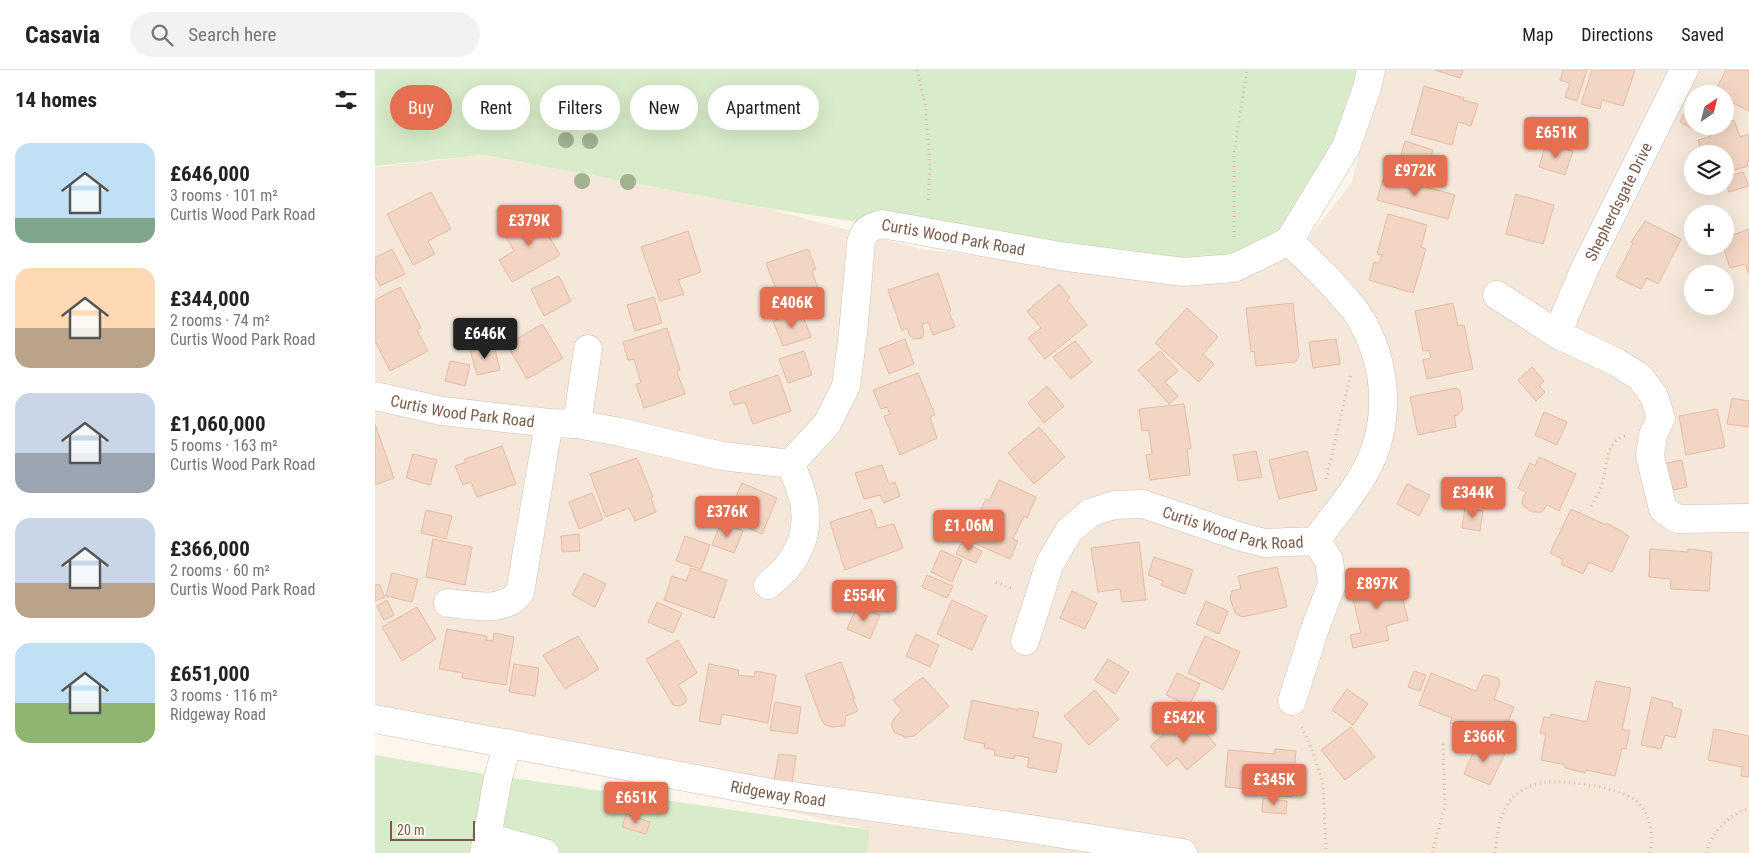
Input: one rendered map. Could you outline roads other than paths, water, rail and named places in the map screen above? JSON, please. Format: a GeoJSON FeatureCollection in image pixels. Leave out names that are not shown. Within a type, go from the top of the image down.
{"type":"FeatureCollection","features":[{"type":"Feature","properties":{"kind":"street"},"geometry":{"type":"LineString","coordinates":[[1289,241],[1346,147],[1367,88],[1371,70]]}},
{"type":"Feature","properties":{"kind":"street","name":"Shepherdsgate Drive"},"geometry":{"type":"LineString","coordinates":[[1557,334],[1585,268],[1684,70]]}},
{"type":"Feature","properties":{"kind":"street","name":"Curtis Wood Park Road"},"geometry":{"type":"LineString","coordinates":[[375,396],[442,411],[549,423],[577,424],[722,456],[790,464],[827,424],[846,386],[862,236],[868,228],[882,224],[1060,256],[1184,272],[1234,268],[1289,241],[1327,278],[1357,312],[1375,345],[1383,379],[1383,413],[1376,448],[1360,481],[1316,541]]}},
{"type":"Feature","properties":{"kind":"street"},"geometry":{"type":"LineString","coordinates":[[1497,295],[1557,334],[1616,362],[1640,377],[1654,396],[1661,418],[1653,435],[1651,456],[1663,509],[1677,519],[1749,518]]}},
{"type":"Feature","properties":{"kind":"street"},"geometry":{"type":"LineString","coordinates":[[577,424],[588,349]]}},
{"type":"Feature","properties":{"kind":"street","name":"Curtis Wood Park Road"},"geometry":{"type":"LineString","coordinates":[[448,603],[495,606],[515,599],[520,592],[549,423]]}},
{"type":"Feature","properties":{"kind":"street"},"geometry":{"type":"LineString","coordinates":[[769,585],[787,568],[799,550],[806,527],[806,507],[799,481],[790,464]]}},
{"type":"Feature","properties":{"kind":"street","name":"Curtis Wood Park Road"},"geometry":{"type":"LineString","coordinates":[[1025,641],[1051,563],[1069,531],[1090,513],[1114,505],[1143,504],[1237,536],[1264,543],[1316,541]]}},
{"type":"Feature","properties":{"kind":"street","name":"Curtis Wood Park Road"},"geometry":{"type":"LineString","coordinates":[[1291,701],[1314,631],[1333,584],[1329,560],[1316,541]]}},
{"type":"Feature","properties":{"kind":"street","name":"Ridgeway Road"},"geometry":{"type":"LineString","coordinates":[[375,719],[771,793],[1031,828],[1183,853]]}},
{"type":"Feature","properties":{"kind":"street"},"geometry":{"type":"LineString","coordinates":[[508,743],[497,778],[486,845],[545,853]]}}]}
